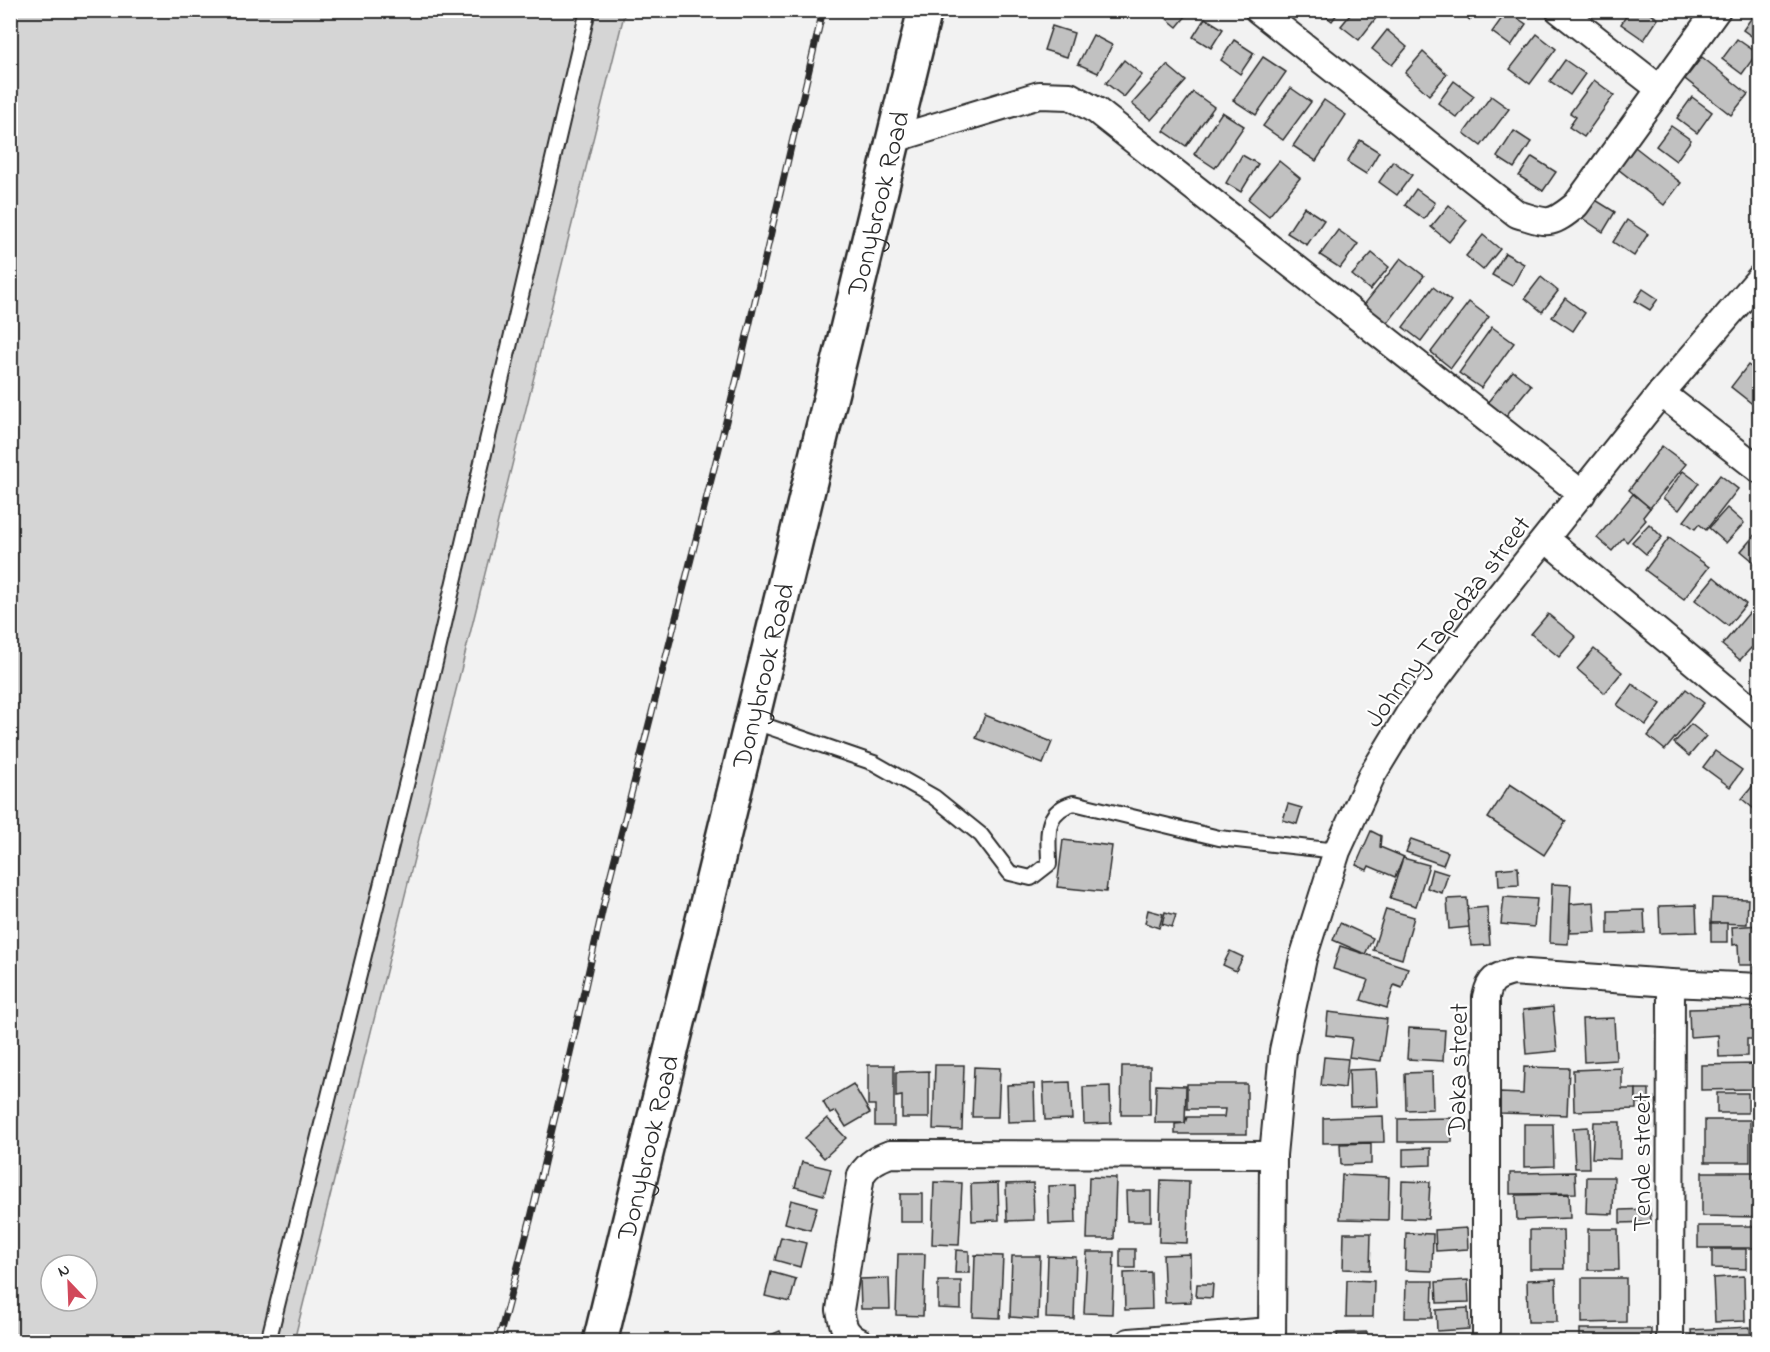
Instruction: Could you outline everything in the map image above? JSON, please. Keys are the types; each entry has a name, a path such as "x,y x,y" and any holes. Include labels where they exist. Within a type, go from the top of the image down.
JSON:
{"street":[{"name":"Donybrook Road","path":"600,1341 925,10"},
{"path":"1258,10 1517,214 1546,222 1561,218 1576,205 1717,10"},
{"path":"1559,10 1660,89"},
{"path":"894,139 1039,95 1070,96 1097,111 1582,494"},
{"name":"Johnny Tapedza street","path":"1272,1336 1273,1155 1283,1051 1303,958 1337,850 1372,775 1409,714 1477,624 1661,393 1760,278"},
{"path":"1661,393 1760,470"},
{"path":"1546,539 1760,717"},
{"name":"Daka street","path":"1486,1341 1486,997 1489,984 1498,976 1512,972 1671,983"},
{"path":"1671,983 1760,987"},
{"name":"Tende street","path":"1670,1341 1671,983"},
{"path":"860,1341 850,1337 842,1324 840,1310 861,1175 867,1166 876,1160 890,1154 1273,1155"},
{"path":"1129,1341 1272,1336"}],"lane":[{"path":"268,1341 411,765 588,10"},
{"path":"752,721 874,763 934,797 981,835 1010,873 1031,878 1049,864 1049,822 1061,807 1074,803 1219,838 1337,850"}],"shaded area":[{"path":"10,11 625,11 294,1341 11,1341"}],"building":[{"path":"1165,10 1191,10 1177,27 1161,14"},
{"path":"1318,10 1340,10 1332,21"},
{"path":"1354,10 1366,10 1376,18 1359,40 1341,26"},
{"path":"1464,10 1486,10 1469,20"},
{"path":"1630,10 1646,10 1658,19 1644,40 1621,24"},
{"path":"1757,10 1760,10 1760,42 1743,30"},
{"path":"1507,11 1526,24 1511,46 1492,32"},
{"path":"1205,18 1223,29 1211,48 1193,37"},
{"path":"1052,26 1074,33 1067,57 1044,50"},
{"path":"1387,30 1407,47 1392,65 1372,49"},
{"path":"1537,34 1556,49 1530,84 1510,69"},
{"path":"1093,35 1112,45 1098,73 1078,64"},
{"path":"1737,39 1757,53 1742,74 1722,59"},
{"path":"1234,40 1254,53 1240,74 1221,60"},
{"path":"1423,52 1447,74 1429,95 1405,73"},
{"path":"1263,57 1286,72 1256,115 1233,100"},
{"path":"1702,57 1748,94 1731,115 1685,79"},
{"path":"1124,60 1142,75 1124,97 1106,83"},
{"path":"1565,60 1585,74 1570,95 1550,81"},
{"path":"1167,65 1186,81 1151,120 1132,104"},
{"path":"1594,80 1614,95 1584,137 1569,127 1576,117 1570,113"},
{"path":"1454,81 1474,96 1457,118 1438,103"},
{"path":"1291,88 1311,102 1283,140 1263,126"},
{"path":"1193,92 1214,107 1186,146 1164,131"},
{"path":"1491,96 1509,109 1481,146 1464,133"},
{"path":"1692,97 1712,112 1697,133 1677,118"},
{"path":"1324,100 1346,115 1316,161 1293,146"},
{"path":"1222,112 1244,126 1215,168 1194,154"},
{"path":"1671,126 1691,140 1676,161 1656,146"},
{"path":"1514,131 1531,142 1514,168 1497,157"},
{"path":"1360,140 1379,152 1366,174 1347,162"},
{"path":"1635,147 1681,183 1664,205 1618,169"},
{"path":"1242,155 1258,164 1241,192 1226,183"},
{"path":"1532,157 1556,172 1543,191 1519,176"},
{"path":"1279,161 1300,178 1269,216 1248,199"},
{"path":"1393,161 1412,175 1397,195 1379,182"},
{"path":"1416,189 1435,203 1424,219 1405,205"},
{"path":"1594,199 1615,212 1603,232 1582,218"},
{"path":"1449,205 1467,220 1449,242 1431,227"},
{"path":"1304,207 1324,220 1307,245 1287,233"},
{"path":"1627,220 1648,234 1634,256 1613,242"},
{"path":"1338,230 1358,244 1340,268 1320,255"},
{"path":"1483,235 1500,249 1483,270 1466,256"},
{"path":"1372,253 1389,267 1370,290 1352,275"},
{"path":"1505,253 1524,264 1512,286 1492,275"},
{"path":"1401,258 1424,276 1387,324 1363,306"},
{"path":"1541,277 1558,291 1542,312 1525,298"},
{"path":"1433,287 1451,301 1421,341 1403,327"},
{"path":"1643,289 1658,299 1650,310 1635,301"},
{"path":"1565,298 1585,313 1573,331 1552,317"},
{"path":"1469,302 1489,317 1451,368 1431,352"},
{"path":"1492,327 1514,343 1481,388 1459,373"},
{"path":"1748,365 1760,374 1760,410 1731,387"},
{"path":"1513,371 1531,385 1505,417 1487,403"},
{"path":"1662,446 1686,464 1650,508 1629,490"},
{"path":"1683,471 1699,483 1679,510 1663,498"},
{"path":"1720,475 1738,489 1706,530 1699,524 1695,529 1684,521"},
{"path":"1633,494 1650,508 1643,517 1646,520 1627,542 1623,538 1612,551 1597,538"},
{"path":"1727,508 1744,523 1726,543 1709,528"},
{"path":"1649,524 1662,537 1646,554 1632,542"},
{"path":"1760,529 1760,567 1741,551"},
{"path":"1669,538 1709,567 1684,599 1645,570"},
{"path":"1714,577 1746,604 1728,626 1695,600"},
{"path":"1760,600 1760,656 1751,648 1740,660 1722,645"},
{"path":"1548,614 1576,637 1559,657 1531,634"},
{"path":"1594,649 1622,672 1605,693 1577,669"},
{"path":"1632,684 1661,704 1646,725 1617,705"},
{"path":"1686,689 1704,703 1665,750 1648,736"},
{"path":"985,715 1052,742 1043,764 976,738"},
{"path":"1691,724 1706,736 1689,756 1674,743"},
{"path":"1715,751 1742,770 1730,787 1703,767"},
{"path":"1760,779 1760,814 1742,799"},
{"path":"1510,784 1566,821 1544,855 1488,818"},
{"path":"1288,804 1302,808 1297,824 1283,820"},
{"path":"1371,831 1381,836 1380,847 1404,857 1395,877 1369,866 1367,870 1356,865"},
{"path":"1411,839 1448,852 1443,865 1406,852"},
{"path":"1063,840 1112,846 1106,892 1057,887"},
{"path":"1403,858 1429,865 1416,906 1390,898"},
{"path":"1518,867 1519,885 1499,886 1498,869"},
{"path":"1432,869 1448,874 1442,893 1427,888"},
{"path":"1552,884 1571,885 1568,944 1550,943"},
{"path":"1504,897 1537,899 1534,927 1501,924"},
{"path":"1467,898 1469,927 1449,929 1447,899"},
{"path":"1712,898 1748,899 1747,924 1711,923"},
{"path":"1594,902 1596,932 1570,933 1570,904"},
{"path":"1696,905 1697,932 1660,933 1659,906"},
{"path":"1487,907 1490,945 1471,946 1467,909"},
{"path":"1386,909 1414,917 1402,959 1373,950"},
{"path":"1148,910 1163,914 1159,928 1145,923"},
{"path":"1644,910 1645,933 1608,934 1608,911"},
{"path":"1165,912 1176,915 1172,927 1162,924"},
{"path":"1340,923 1373,938 1365,954 1333,940"},
{"path":"1711,923 1727,923 1727,942 1711,942"},
{"path":"1760,925 1760,965 1739,965 1738,944 1733,945 1732,927"},
{"path":"1340,946 1408,968 1402,988 1394,985 1387,1008 1361,1000 1368,980 1333,969"},
{"path":"1230,951 1243,957 1236,971 1223,965"},
{"path":"1553,1007 1557,1051 1526,1054 1523,1010"},
{"path":"1759,1007 1760,1039 1747,1039 1747,1056 1719,1057 1718,1035 1690,1037 1689,1009"},
{"path":"1328,1012 1387,1019 1381,1061 1349,1057 1352,1038 1326,1035"},
{"path":"1614,1018 1616,1060 1584,1062 1582,1019"},
{"path":"1409,1028 1445,1030 1443,1061 1407,1059"},
{"path":"1324,1057 1348,1059 1345,1088 1321,1085"},
{"path":"1754,1064 1754,1089 1701,1090 1701,1065"},
{"path":"868,1065 894,1065 894,1126 875,1126 875,1105 868,1105"},
{"path":"935,1065 964,1065 962,1130 933,1129"},
{"path":"1122,1066 1150,1066 1150,1115 1121,1115"},
{"path":"974,1067 1000,1068 998,1117 972,1117"},
{"path":"1524,1067 1569,1068 1567,1115 1500,1113 1500,1093 1523,1094"},
{"path":"1622,1068 1622,1089 1636,1089 1636,1109 1574,1111 1573,1070"},
{"path":"1376,1069 1378,1106 1350,1107 1349,1070"},
{"path":"929,1071 929,1118 902,1118 902,1096 896,1097 896,1072"},
{"path":"1432,1072 1433,1109 1406,1110 1405,1073"},
{"path":"1070,1082 1072,1119 1045,1120 1043,1083"},
{"path":"853,1084 870,1113 846,1127 836,1111 830,1114 823,1102"},
{"path":"1034,1084 1035,1121 1008,1122 1007,1085"},
{"path":"1187,1084 1247,1084 1247,1134 1175,1134 1175,1124 1185,1123 1187,1117 1224,1117 1225,1109 1187,1109"},
{"path":"1156,1085 1186,1086 1185,1123 1155,1123"},
{"path":"1110,1086 1111,1123 1084,1124 1083,1087"},
{"path":"1636,1089 1649,1089 1649,1103 1636,1103"},
{"path":"1717,1093 1748,1093 1748,1113 1717,1113"},
{"path":"1383,1116 1384,1142 1323,1143 1323,1118"},
{"path":"827,1118 846,1138 824,1158 805,1138"},
{"path":"1452,1118 1452,1142 1398,1142 1398,1119"},
{"path":"1705,1120 1750,1120 1750,1162 1705,1162"},
{"path":"1594,1122 1620,1122 1620,1159 1592,1158"},
{"path":"1524,1124 1553,1124 1554,1166 1524,1167"},
{"path":"1588,1127 1589,1168 1575,1168 1573,1128"},
{"path":"1371,1143 1371,1164 1341,1165 1340,1144"},
{"path":"1431,1148 1431,1165 1403,1166 1403,1149"},
{"path":"802,1162 831,1169 824,1195 795,1187"},
{"path":"1575,1172 1576,1193 1510,1194 1510,1173"},
{"path":"1702,1172 1760,1172 1759,1217 1702,1216"},
{"path":"1342,1175 1389,1177 1388,1220 1340,1219"},
{"path":"1089,1177 1116,1178 1114,1239 1087,1239"},
{"path":"1587,1177 1614,1177 1613,1214 1586,1213"},
{"path":"1161,1180 1189,1181 1187,1243 1159,1242"},
{"path":"1402,1181 1430,1182 1428,1219 1401,1218"},
{"path":"934,1182 962,1183 959,1245 932,1244"},
{"path":"998,1183 999,1220 972,1221 971,1184"},
{"path":"1033,1183 1034,1220 1007,1221 1006,1184"},
{"path":"1075,1185 1076,1223 1049,1224 1048,1186"},
{"path":"1126,1191 1151,1191 1151,1221 1127,1221"},
{"path":"900,1194 923,1194 923,1222 900,1222"},
{"path":"1569,1194 1570,1218 1517,1220 1516,1195"},
{"path":"791,1200 817,1207 810,1230 785,1223"},
{"path":"1650,1209 1651,1222 1620,1223 1620,1210"},
{"path":"1698,1226 1759,1226 1759,1248 1698,1248"},
{"path":"1467,1228 1468,1249 1436,1251 1435,1230"},
{"path":"1588,1229 1618,1229 1619,1270 1588,1270"},
{"path":"1530,1230 1563,1230 1564,1269 1530,1269"},
{"path":"1344,1233 1371,1233 1370,1270 1343,1269"},
{"path":"1406,1233 1433,1234 1432,1271 1405,1270"},
{"path":"781,1237 806,1243 800,1267 775,1260"},
{"path":"1120,1249 1135,1249 1135,1268 1120,1268"},
{"path":"1712,1249 1746,1249 1746,1269 1712,1268"},
{"path":"956,1250 969,1251 969,1273 955,1273"},
{"path":"1087,1252 1114,1252 1112,1314 1084,1313"},
{"path":"898,1254 925,1254 923,1316 896,1315"},
{"path":"1190,1254 1191,1302 1165,1303 1163,1255"},
{"path":"975,1255 1003,1256 1000,1318 973,1317"},
{"path":"1012,1256 1040,1256 1038,1319 1010,1317"},
{"path":"1048,1256 1076,1257 1074,1319 1046,1318"},
{"path":"771,1272 796,1279 790,1302 765,1296"},
{"path":"1151,1272 1152,1309 1125,1310 1124,1273"},
{"path":"1744,1276 1745,1321 1715,1322 1713,1278"},
{"path":"889,1278 890,1309 861,1309 860,1279"},
{"path":"1582,1278 1626,1278 1626,1322 1582,1323"},
{"path":"1556,1279 1557,1322 1528,1322 1527,1280"},
{"path":"1347,1280 1374,1281 1373,1317 1346,1317"},
{"path":"1468,1280 1469,1302 1437,1303 1436,1282"},
{"path":"938,1281 961,1281 961,1309 938,1308"},
{"path":"1406,1281 1433,1281 1432,1318 1405,1318"},
{"path":"1197,1284 1213,1284 1212,1298 1196,1297"},
{"path":"1468,1308 1469,1329 1437,1331 1436,1310"},
{"path":"1750,1327 1751,1342 1692,1342 1691,1330"},
{"path":"1580,1329 1651,1329 1651,1342 1580,1342"},
{"path":"780,1331 785,1342 754,1342"},
{"path":"1367,1332 1368,1342 1338,1342 1337,1333"}],"railway":[{"path":"498,1342 531,1217 609,881 737,378 823,10"}]}
